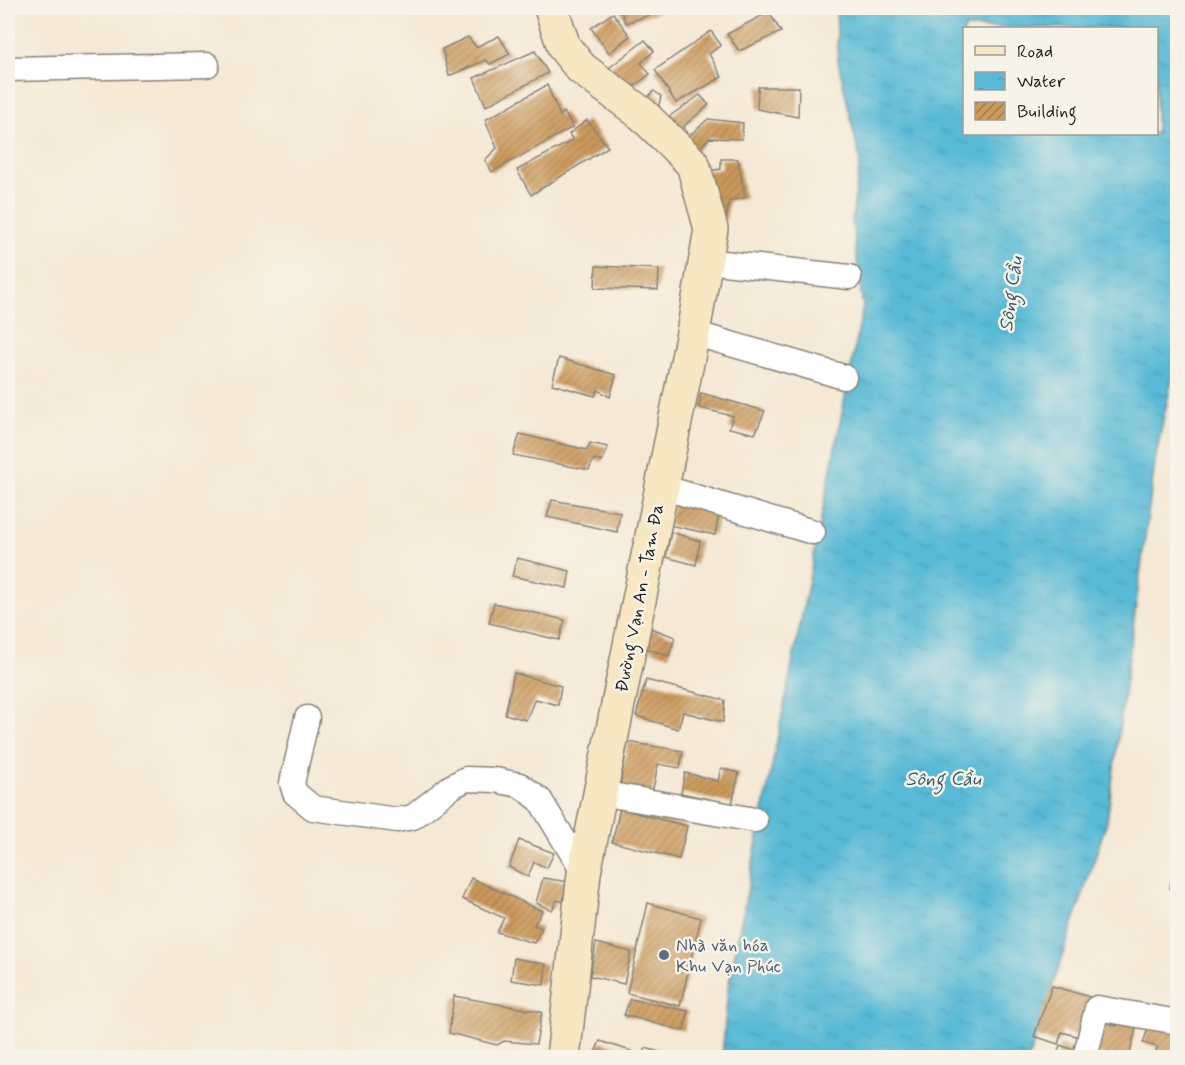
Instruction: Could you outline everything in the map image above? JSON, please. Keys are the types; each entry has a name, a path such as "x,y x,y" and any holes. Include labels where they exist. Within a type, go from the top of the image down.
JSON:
{"main road":[{"name":"Đường Vạn An - Tam Đa","path":"551,8 564,47 582,68 642,114 693,164 711,229 693,333 584,873 570,1055"}],"street":[{"path":"8,69 207,64"},
{"path":"706,261 849,277"},
{"path":"693,333 844,377"},
{"path":"662,487 813,532"},
{"path":"307,718 292,783 295,793 313,808 397,820 413,817 451,787 466,779 495,780 520,785 540,800 584,873"},
{"path":"600,793 755,820"},
{"path":"1085,1058 1097,1008 1178,1022"}],"water":[{"name":"Sông Cầu","path":"836,8 1177,8 1177,354 1156,455 1107,821 1029,1057 722,1058 728,988 863,307 852,220 860,160 838,61"}],"building":[{"path":"619,8 670,8 626,23"},
{"path":"769,12 781,32 739,51 727,34"},
{"path":"613,13 630,36 609,53 591,28"},
{"path":"711,31 721,45 709,54 722,77 676,103 655,70"},
{"path":"499,36 510,54 490,64 486,60 449,76 442,49 468,37 476,47"},
{"path":"645,40 654,51 641,63 650,74 630,89 609,68"},
{"path":"535,51 548,73 486,106 474,78"},
{"path":"547,85 560,116 564,112 573,127 492,172 485,160 497,148 485,120"},
{"path":"758,87 799,87 798,117 757,109"},
{"path":"654,91 661,96 659,105 664,120 700,95 709,105 684,126 688,137 708,119 743,123 742,139 709,138 692,156 639,106"},
{"path":"587,120 608,147 531,195 517,170 573,140 569,134"},
{"path":"721,159 738,159 745,198 729,201 726,220 709,215 701,172 721,169"},
{"path":"596,266 659,269 658,290 595,288"},
{"path":"559,358 616,375 610,397 598,390 595,396 552,384"},
{"path":"701,393 765,411 755,434 729,428 733,416 699,408"},
{"path":"520,434 587,450 590,443 608,447 602,462 594,459 589,470 513,455"},
{"path":"675,496 720,508 715,535 669,525"},
{"path":"552,500 620,512 617,532 547,517"},
{"path":"671,532 700,541 696,565 666,557"},
{"path":"517,558 570,571 567,588 512,576"},
{"path":"494,603 565,620 559,640 489,623"},
{"path":"648,627 675,637 669,656 644,648"},
{"path":"514,673 561,686 558,705 535,699 526,720 505,714"},
{"path":"646,680 725,700 723,722 683,712 678,729 636,716"},
{"path":"628,742 683,751 680,768 658,764 651,799 619,790"},
{"path":"721,768 739,773 732,804 681,793 685,773 718,781"},
{"path":"620,809 687,826 679,859 612,842"},
{"path":"519,840 554,853 547,868 534,862 528,877 509,867"},
{"path":"1174,864 1178,865 1178,889 1170,888"},
{"path":"471,878 542,911 534,925 542,928 534,943 497,932 504,918 462,899"},
{"path":"543,878 569,882 564,902 557,900 552,910 536,903"},
{"name":"Nhà văn hóa Khu Vạn Phúc","path":"648,903 701,918 680,1006 627,993"},
{"path":"596,943 631,952 624,984 590,976"},
{"path":"514,958 546,964 544,985 511,980"},
{"path":"1052,986 1097,999 1087,1039 1062,1032 1058,1044 1034,1036"},
{"path":"454,996 542,1012 536,1044 504,1041 497,1045 449,1033"},
{"path":"630,999 688,1011 684,1031 624,1015"},
{"path":"1120,1017 1137,1023 1129,1058 1112,1058 1093,1053 1101,1021 1117,1026"},
{"path":"1149,1026 1178,1032 1174,1058 1155,1058 1157,1047 1143,1043"},
{"path":"600,1041 643,1055 646,1048 678,1058 602,1058 594,1055"},
{"path":"1060,1045 1077,1051 1075,1058 1056,1058"}],"place":[{"name":"Nhà văn hóa Khu Vạn Phúc","path":"664,955"}]}
